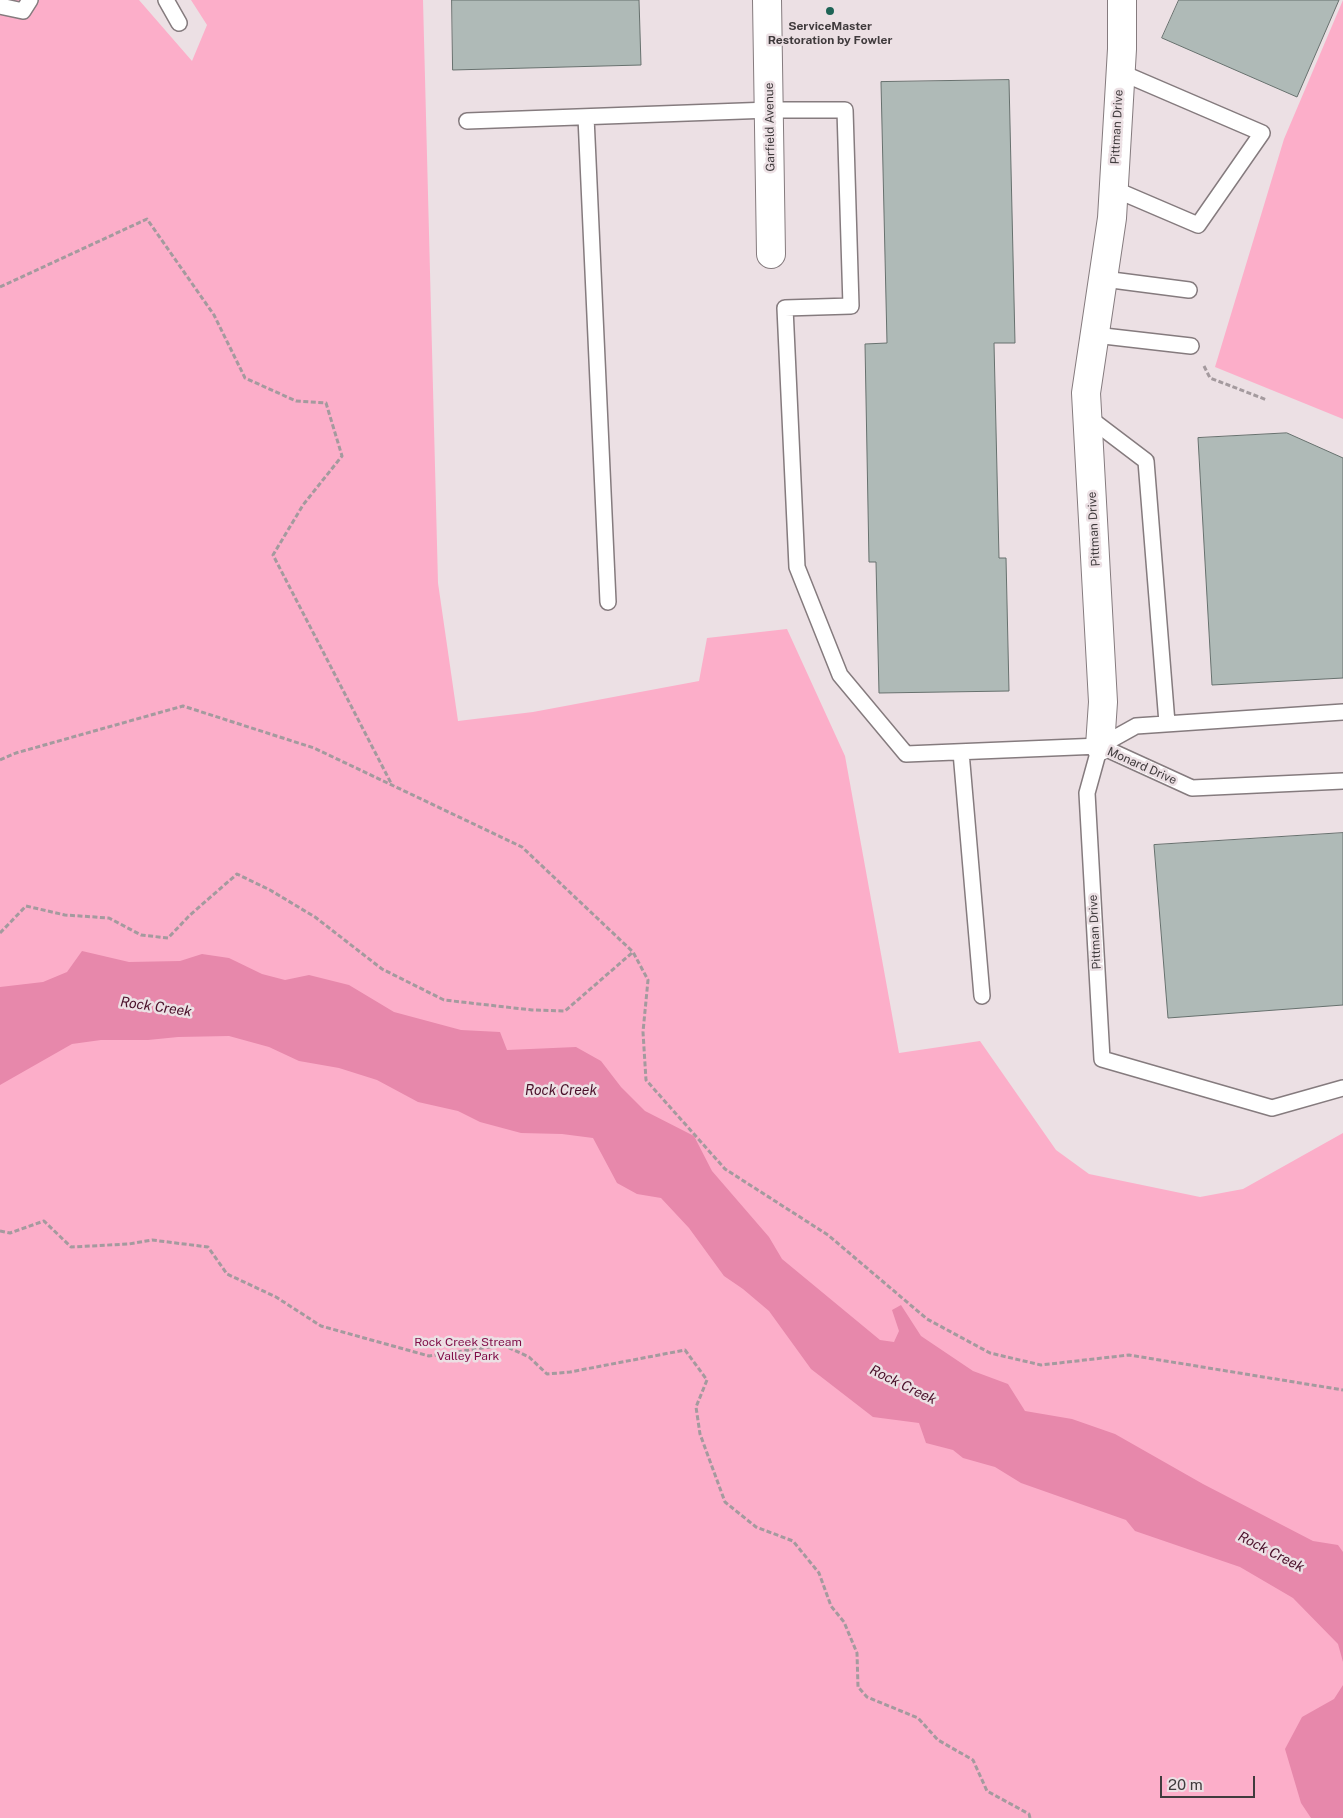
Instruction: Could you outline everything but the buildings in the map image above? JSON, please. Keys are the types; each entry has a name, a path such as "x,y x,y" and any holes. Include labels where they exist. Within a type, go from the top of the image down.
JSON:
{"street":[{"name":"Garfield Avenue","path":"767,0 770,110 770,254"},
{"name":"Pittman Drive","path":"1100,746 1103,702 1086,393 1112,218 1122,0"}],"lane":[{"path":"0,6 23,11 30,0"},
{"path":"166,0 179,22"},
{"path":"1114,189 1198,225 1262,133 1120,72"},
{"path":"467,121 770,110 845,110 851,306 785,308 797,567 840,675 906,754 1100,746"},
{"path":"586,117 608,602"},
{"path":"1104,279 1189,290"},
{"path":"1095,335 1191,346"},
{"path":"1088,417 1146,461 1167,724"},
{"name":"Monard Drive","path":"1100,746 1136,726 1343,712"},
{"name":"Monard Drive","path":"1100,746 1192,788 1343,781"},
{"name":"Pittman Drive","path":"1100,746 1087,793 1102,1059 1272,1108 1343,1088"},
{"path":"961,752 982,996"}],"path":[{"path":"0,287 147,219 214,315 245,378 296,400 326,403 342,456 302,505 273,554 392,785"},
{"path":"1191,346 1210,378 1268,400"},
{"path":"0,760 16,753 183,706 314,748 522,847 633,952 648,980 642,1032 646,1080 725,1169 828,1235 927,1319 990,1353 1041,1365 1129,1355 1343,1390"},
{"path":"0,934 26,906 66,915 109,918 140,935 168,938 190,915 237,874 270,890 315,916 382,969 444,1000 532,1010 565,1011 633,952"},
{"path":"0,1231 10,1234 44,1221 71,1247 129,1244 152,1240 208,1247 227,1274 276,1297 321,1326 429,1356 503,1345 529,1357 547,1374 570,1372 685,1350 707,1380 696,1407 700,1434 725,1502 756,1527 793,1541 819,1573 831,1606 844,1622 857,1653 858,1687 867,1697 918,1718 938,1740 973,1760 987,1791 1029,1814 1030,1818"}],"green space":[{"name":"Rock Creek Stream Valley Park","path":"0,0 139,0 192,61 207,25 191,0 423,0 438,583 458,721 533,712 699,681 707,638 787,629 845,756 899,1053 980,1041 1056,1150 1089,1174 1200,1197 1243,1189 1343,1133 1343,1818 0,1818"},
{"path":"1343,0 1343,419 1215,367 1284,139"}],"water":[{"name":"Rock Creek","path":"82,951 129,962 180,961 202,954 229,958 262,974 285,980 309,975 349,985 394,1012 461,1030 500,1032 507,1050 576,1047 601,1061 621,1087 645,1111 694,1136 712,1171 769,1237 782,1259 880,1340 894,1342 899,1331 892,1310 901,1305 921,1336 973,1371 1008,1384 1025,1411 1072,1419 1115,1434 1203,1484 1313,1541 1338,1545 1343,1552 1343,1662 1338,1644 1293,1598 1240,1567 1135,1531 1126,1520 1021,1483 995,1467 963,1458 953,1450 926,1443 919,1423 873,1417 811,1369 769,1311 724,1276 689,1228 661,1198 637,1194 617,1183 593,1138 562,1134 521,1133 480,1122 458,1111 418,1102 377,1080 339,1068 299,1061 269,1047 229,1036 101,1040 72,1044 0,1085 0,987 43,982 67,972"},
{"path":"1343,1685 1343,1818 1311,1818 1301,1803 1285,1749 1302,1717 1334,1699"}],"place":[{"name":"ServiceMaster Restoration by Fowler","path":"830,11"}]}
